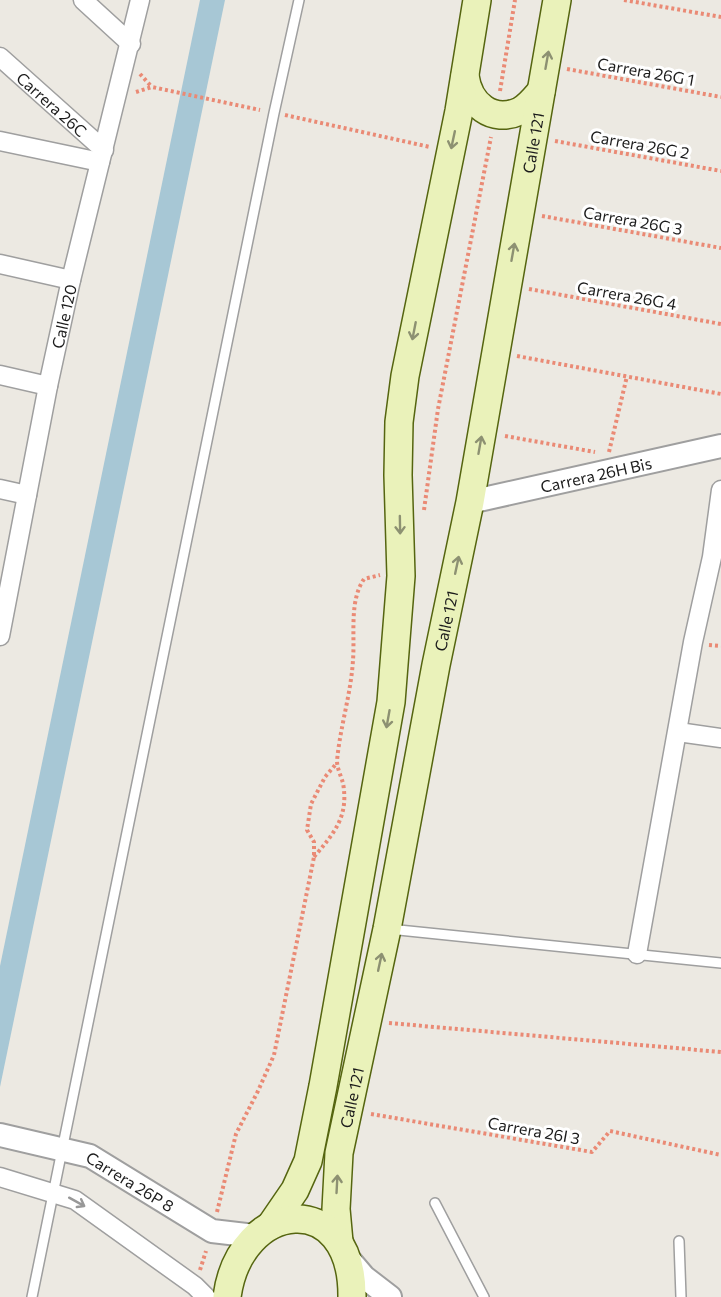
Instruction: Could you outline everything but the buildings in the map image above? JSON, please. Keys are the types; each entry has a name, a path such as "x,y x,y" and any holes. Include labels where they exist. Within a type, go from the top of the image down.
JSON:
{"main road":[{"name":"Calle 121","path":"227,1297 235,1268 244,1251 295,1190 308,1161 314,1133 392,702 401,576 399,422 405,376 451,151 477,0"},
{"name":"Calle 121","path":"352,1297 351,1276 343,1250 336,1209 339,1153 387,929 436,665 470,502 557,0"},
{"path":"465,76 467,90 474,101 483,110 496,114 509,115 522,110 541,91"},
{"path":"263,1230 287,1219 310,1220 329,1230 343,1250"}],"street":[{"path":"83,0 130,44"},
{"name":"Calle 120","path":"0,636 4,600 71,280 140,0"},
{"name":"Carrera 26C","path":"0,57 102,156"},
{"path":"0,141 102,156"},
{"path":"0,264 71,280"},
{"path":"0,375 48,386"},
{"name":"Carrera 26H Bis","path":"470,502 721,446"},
{"path":"0,489 27,495"},
{"path":"637,954 693,642 712,557 721,490"},
{"path":"678,732 721,738"},
{"name":"Carrera 26P 8","path":"3,1136 90,1156 212,1232 263,1230"},
{"path":"1,1177 75,1200 201,1291"},
{"path":"343,1250 364,1277 390,1297"}],"lane":[{"path":"32,1297 299,0"},
{"path":"387,929 721,963"},
{"path":"435,1203 484,1297"},
{"path":"680,1241 681,1297"}],"path":[{"path":"424,514 438,409 496,114 515,0"},
{"path":"624,0 721,17"},
{"name":"Carrera 26G 1","path":"566,69 721,97"},
{"path":"152,87 451,151"},
{"name":"Carrera 26G 2","path":"554,141 721,171"},
{"name":"Carrera 26G 3","path":"541,216 721,248"},
{"name":"Carrera 26G 4","path":"528,289 721,324"},
{"path":"516,356 721,393"},
{"path":"609,454 627,376"},
{"path":"503,436 597,452"},
{"path":"314,858 336,832 341,818 344,796 337,764 353,661 357,589 364,579 385,574 401,576"},
{"path":"201,1291 212,1232 236,1134 274,1055 314,858 314,842 307,830 311,804 325,777 337,764"},
{"path":"368,1020 721,1052"},
{"name":"Carrera 26I 3","path":"368,1113 592,1152 610,1131 721,1155"}],"water":[{"path":"200,0 225,0 0,1087 0,966"}]}
